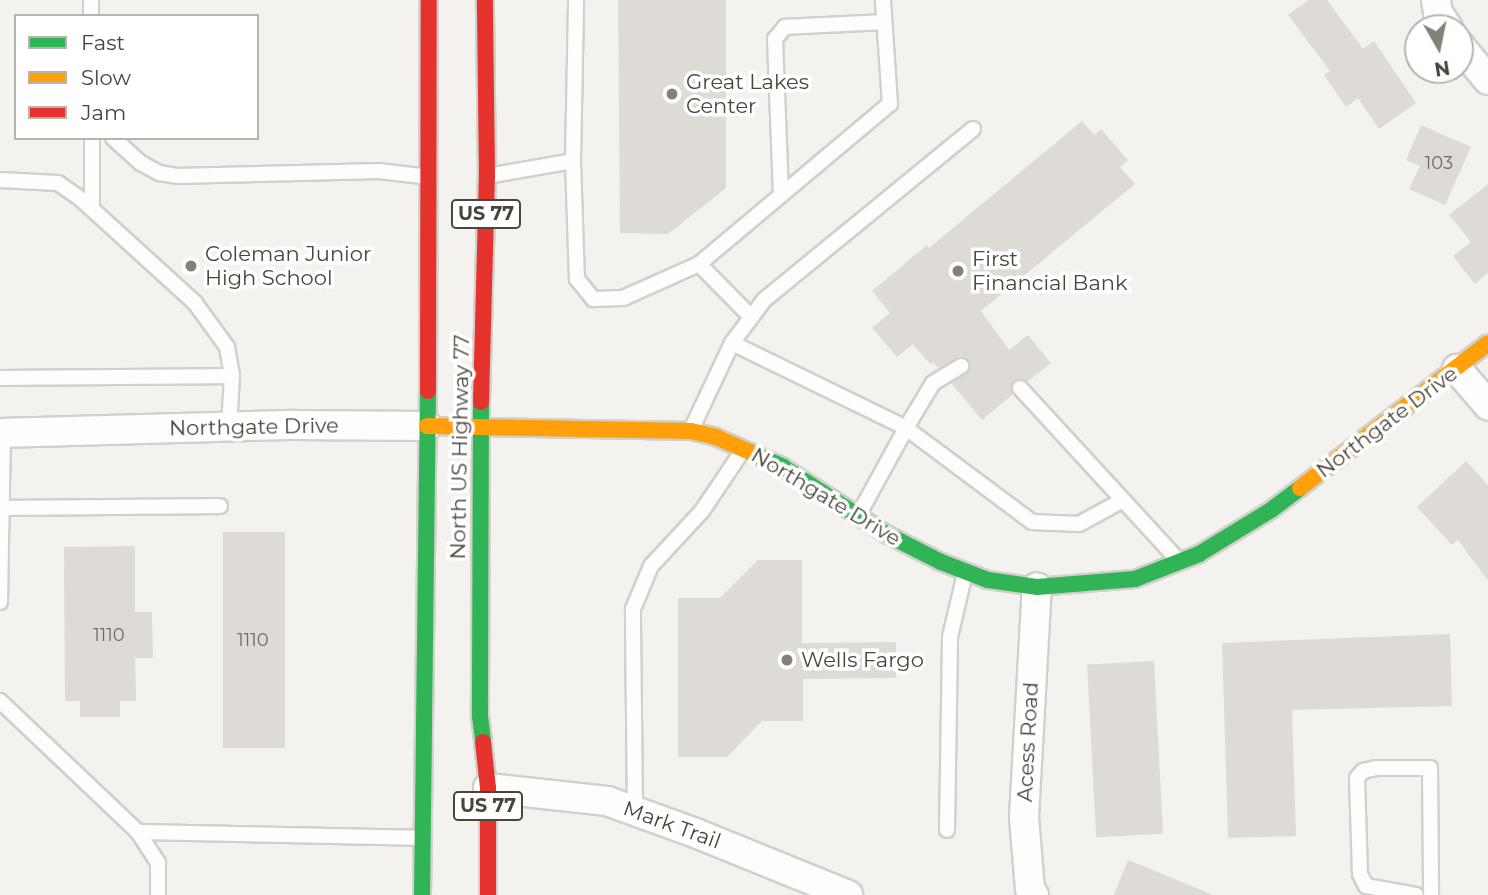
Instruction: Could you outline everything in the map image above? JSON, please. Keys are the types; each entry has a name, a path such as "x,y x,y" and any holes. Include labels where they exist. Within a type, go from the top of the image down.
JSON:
{"main road":[{"name":"North US Highway 77","path":"422,895 430,177 429,0"},
{"name":"North US Highway 77","path":"485,0 487,176 480,428 480,716 488,788 488,895"},
{"name":"Northgate Drive","path":"427,426 691,431 744,448 783,467 886,534 965,571 988,580 1037,587 1135,579 1199,554 1271,510 1488,343"}],"street":[{"path":"1474,63 1488,80"},
{"path":"1457,369 1488,405"},
{"name":"Northgate Drive","path":"1,433 229,427 427,426"},
{"name":"Acess Road","path":"1034,895 1030,889 1024,817 1037,587"},
{"name":"Mark Trail","path":"488,788 607,801 848,895"}],"lane":[{"path":"576,0 573,161 577,279 593,299 623,298 699,264 890,104 883,0"},
{"path":"781,195 775,39 785,27 884,22"},
{"path":"691,431 732,343 764,300 973,129"},
{"path":"92,140 92,209"},
{"path":"115,140 141,163 159,173 177,177 379,171 430,177"},
{"path":"487,176 573,161"},
{"path":"0,180 58,183 92,209 195,303 227,347 232,376 229,427"},
{"path":"699,264 751,317"},
{"path":"732,343 906,428 1032,522 1079,524 1123,500"},
{"path":"859,516 933,383 961,366"},
{"path":"0,378 232,376"},
{"path":"1020,388 1179,561"},
{"path":"0,602 1,433"},
{"path":"635,811 634,609 651,566 702,511 744,448"},
{"path":"2,508 220,506"},
{"path":"947,830 950,637 965,571"},
{"path":"0,701 138,832 158,863 158,895"},
{"path":"1416,895 1366,886 1360,874 1357,778 1363,771 1376,768 1430,768 1431,895"},
{"path":"138,832 422,838"}],"building":[{"name":"Great Lakes Center","path":"618,0 726,0 726,188 668,234 620,233"},
{"path":"1309,0 1327,0 1363,49 1374,41 1416,103 1379,129 1358,98 1346,107 1324,75 1330,71 1288,15"},
{"name":"First Financial Bank","path":"1082,121 1094,135 1101,129 1128,160 1120,167 1135,184 981,311 1009,350 1028,335 1051,363 1027,382 1022,379 1014,381 1011,386 1013,394 982,420 951,383 969,371 969,360 960,356 939,368 933,362 930,364 913,344 897,357 872,328 890,313 872,291 927,245 929,248"},
{"path":"1421,125 1471,147 1445,205 1409,189 1420,166 1406,160"},
{"path":"1488,184 1488,273 1475,284 1453,256 1471,242 1449,215"},
{"path":"1466,461 1488,485 1488,581 1458,540 1452,545 1417,507"},
{"path":"223,532 285,532 285,748 223,748"},
{"path":"135,546 135,612 152,612 153,658 135,658 136,701 120,701 120,717 80,717 80,701 65,701 64,547"},
{"name":"Wells Fargo","path":"758,560 802,560 802,643 896,642 896,678 803,679 803,721 762,721 727,757 678,757 678,598 720,598"},
{"path":"1450,634 1452,706 1292,710 1296,836 1228,838 1222,643"},
{"path":"1154,661 1163,834 1096,837 1087,665"},
{"path":"1128,860 1211,894 1211,895 1114,895"}],"traffic: fast":[{"path":"422,895 428,391"},
{"path":"481,402 480,716 483,742"},
{"path":"750,452 783,467 886,534 941,562 988,580 1037,587 1135,579 1199,554 1271,510 1300,488"}],"traffic: slow":[{"path":"1300,488 1488,343"},
{"path":"427,426 691,431 716,437 750,452"}],"traffic: jam":[{"path":"428,391 429,0"},
{"path":"481,402 487,176 485,0"},
{"path":"483,742 488,788 488,895"}],"place":[{"name":"Great Lakes Center","path":"672,94"},
{"name":"Coleman Junior High School","path":"191,266"},
{"name":"First Financial Bank","path":"958,271"},
{"name":"Wells Fargo","path":"787,660"}]}
